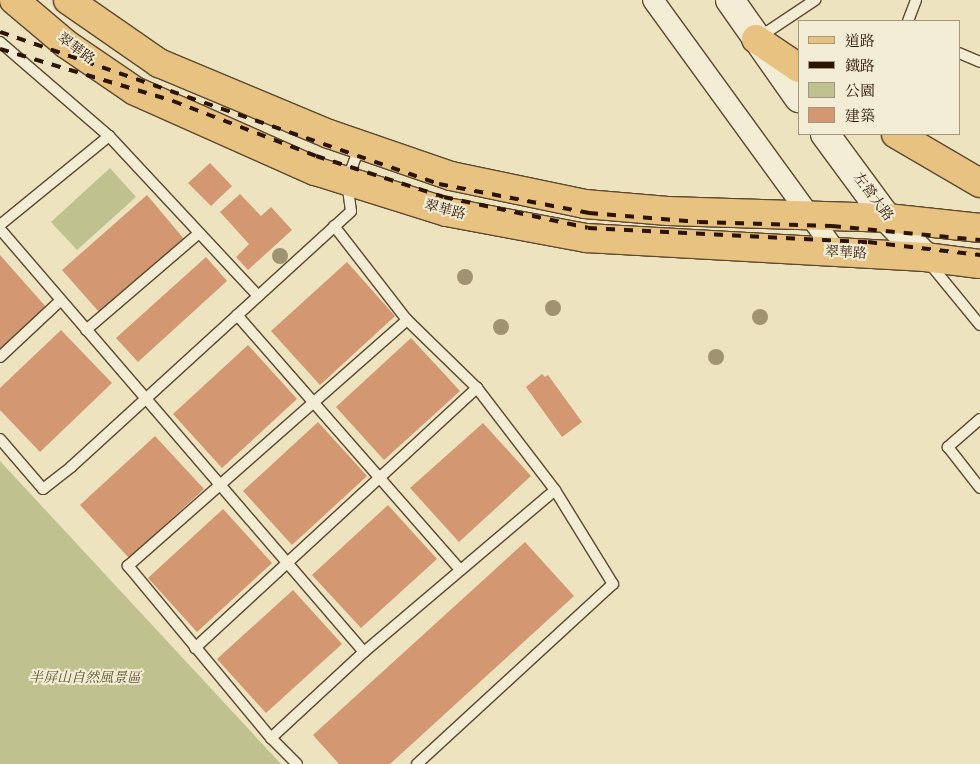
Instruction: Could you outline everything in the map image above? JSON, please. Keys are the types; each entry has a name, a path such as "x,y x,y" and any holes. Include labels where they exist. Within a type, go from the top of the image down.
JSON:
{"main road":[{"name":"翠華路","path":"14,0 66,44 135,90 315,171 447,212 586,238 925,257 980,264"},
{"path":"68,0 159,63 360,145 451,176 584,204 668,211 888,218 980,228"},
{"path":"756,40 798,67"},
{"path":"898,135 980,184"}],"street":[{"path":"652,0 837,252"},
{"path":"730,0 756,40 798,97"},
{"name":"左營大路","path":"826,135 888,218 925,257"}],"lane":[{"path":"756,40 815,0"},
{"path":"908,20 916,0"},
{"path":"0,42 109,136 258,296"},
{"path":"960,53 980,62"},
{"path":"109,136 0,227 145,399 288,560 364,652"},
{"path":"0,439 43,488 145,399 351,210 347,181 360,145"},
{"path":"334,226 408,320 477,388 556,490 613,584 417,764"},
{"path":"86,330 199,233"},
{"path":"925,257 980,325"},
{"path":"0,357 61,300"},
{"path":"237,315 315,401 378,478 460,570"},
{"path":"297,764 271,738 128,566 219,484 408,320"},
{"path":"195,648 288,560 477,388"},
{"path":"980,419 948,447 980,488"},
{"path":"271,738 364,652 556,490"}],"green space":[{"path":"110,168 136,197 77,250 51,222"},
{"name":"半屏山自然風景區","path":"0,461 281,764 0,764"}],"building":[{"path":"210,163 232,186 211,206 188,183"},
{"path":"240,194 261,216 271,207 292,230 248,270 236,257 249,244 220,212"},
{"path":"147,195 184,239 99,312 62,270"},
{"path":"0,255 46,307 0,349"},
{"path":"206,257 227,281 138,362 116,338"},
{"path":"347,262 395,316 320,385 271,331"},
{"path":"61,330 112,383 40,452 0,410 0,388"},
{"path":"411,338 460,391 384,460 336,407"},
{"path":"248,345 297,399 222,468 173,414"},
{"path":"542,374 545,377 548,375 582,422 562,437 526,387"},
{"path":"318,422 367,476 292,545 243,491"},
{"path":"483,423 531,476 459,542 410,488"},
{"path":"155,436 204,489 129,558 80,505"},
{"path":"388,505 437,559 361,628 312,575"},
{"path":"223,509 272,563 197,632 148,578"},
{"path":"525,542 574,596 390,764 339,764 313,735"},
{"path":"293,590 342,644 266,713 217,659"}],"railway":[{"path":"0,32 439,184 589,213 699,222 832,226 980,240"},
{"path":"0,49 173,101 316,156 444,197 588,228 868,242 980,255"}]}
